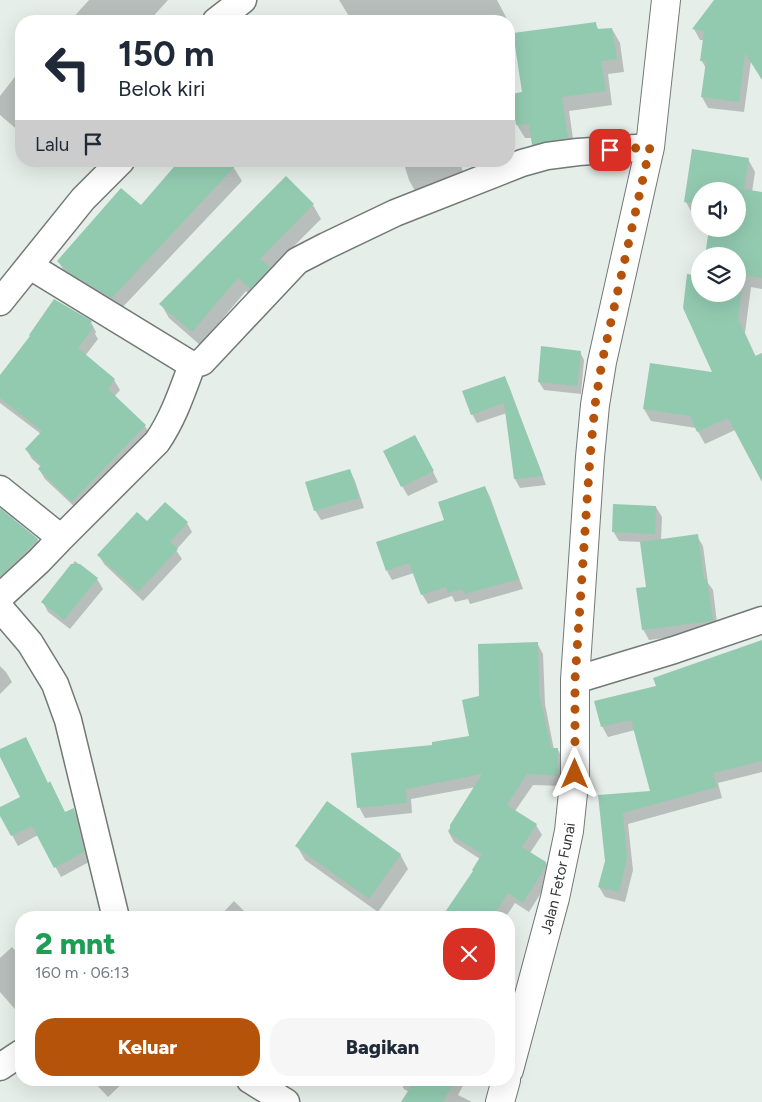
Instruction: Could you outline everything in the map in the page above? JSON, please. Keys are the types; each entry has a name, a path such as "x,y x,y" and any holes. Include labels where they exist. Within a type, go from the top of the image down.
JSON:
{"street":[{"path":"224,15 243,0"},
{"name":"Jalan Fetor Funai","path":"515,1048 555,898 569,831 575,774 575,680 595,405 602,362 650,147 666,0"},
{"path":"515,166 547,156 650,147"},
{"path":"0,302 83,199 115,167"},
{"path":"30,266 192,365 202,362 296,261 395,213 512,167"},
{"path":"0,596 39,561 156,442 170,420 192,365"},
{"path":"0,489 61,538"},
{"path":"0,608 30,643 55,684 68,720 114,911"},
{"path":"575,680 674,650 762,620"},
{"path":"0,1067 15,1057"},
{"path":"260,1086 286,1102"},
{"path":"500,1102 504,1086"}],"building":[{"path":"714,0 762,0 762,80 745,53 739,102 701,97 706,61 700,61 704,31 692,29"},
{"path":"596,22 597,29 612,28 617,59 601,61 606,91 562,97 568,138 532,145 529,124 516,125 515,93 522,92 515,46 515,33"},
{"path":"692,149 749,158 745,182 691,182 691,203 684,202"},
{"path":"174,167 234,167 112,298 71,274 57,261 121,188 141,205"},
{"path":"286,176 314,204 260,259 270,267 250,289 238,278 192,332 159,304"},
{"path":"746,189 762,192 762,278 746,275 746,247 706,247 708,237 746,237"},
{"path":"687,274 691,275 691,302 740,302 738,319 755,356 762,353 762,482 728,418 697,432 690,416 643,409 650,363 712,372 683,308"},
{"path":"54,299 92,321 89,325 93,328 78,348 115,379 108,389 146,425 72,502 38,469 41,465 25,449 42,431 0,398 0,375 30,336"},
{"path":"541,346 581,351 577,386 538,382"},
{"path":"505,376 543,476 514,479 504,403 471,415 462,391"},
{"path":"415,435 434,471 401,487 383,451"},
{"path":"350,469 359,498 314,511 305,482"},
{"path":"485,486 519,579 464,594 462,589 448,593 446,587 421,595 409,563 386,571 376,542 444,520 438,502"},
{"path":"165,502 188,522 170,542 178,549 138,592 97,555 137,512 147,521"},
{"path":"613,504 656,506 655,534 612,532"},
{"path":"0,508 38,539 0,577"},
{"path":"698,534 704,579 707,579 713,621 642,630 636,588 646,587 640,542"},
{"path":"71,564 80,564 98,578 64,620 41,602"},
{"path":"762,640 762,761 713,773 717,787 623,813 627,858 619,892 598,887 605,861 598,795 650,791 631,720 601,727 594,701 656,686 653,678"},
{"path":"538,642 539,692 551,748 558,748 557,776 527,774 507,805 537,824 522,847 546,862 546,866 523,903 508,893 496,911 446,911 473,871 482,854 450,834 450,825 482,774 406,789 407,803 357,808 351,753 432,745 432,742 469,736 462,700 479,696 478,644"},
{"path":"26,737 48,783 50,781 65,812 74,808 84,852 54,868 32,826 11,836 0,816 0,807 20,797 0,757 0,749"},
{"path":"327,801 401,854 369,899 295,846"},
{"path":"411,1086 452,1086 443,1102 401,1102"}],"route":[{"path":"575,774 575,680 595,405 602,362 650,147 610,150"}]}
